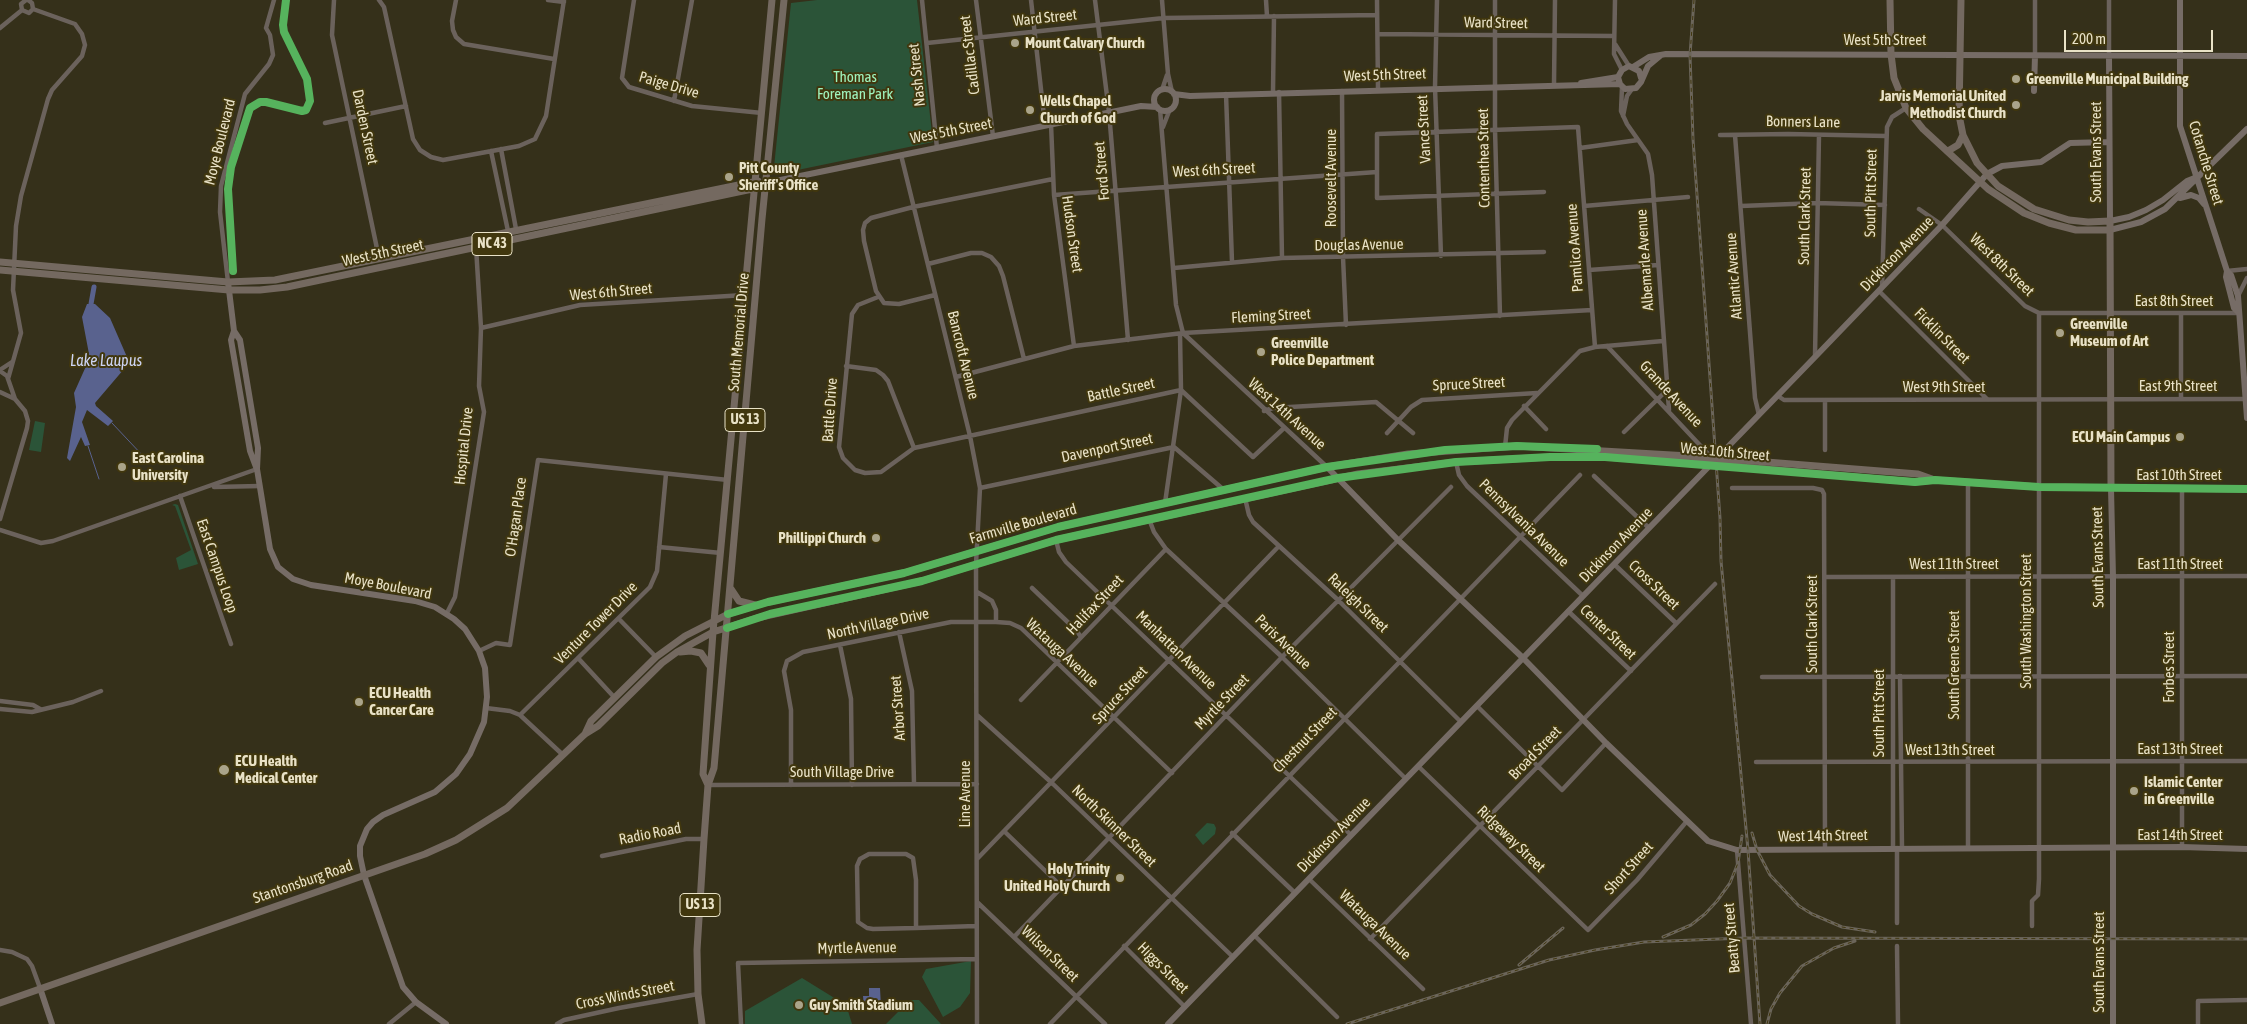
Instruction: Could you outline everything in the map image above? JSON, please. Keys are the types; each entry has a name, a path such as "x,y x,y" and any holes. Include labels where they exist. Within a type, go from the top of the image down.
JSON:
{"main road":[{"name":"South Memorial Drive","path":"708,785 703,774 710,668 772,0"},
{"name":"South Memorial Drive","path":"702,1024 698,994 697,941 708,785 714,774 784,0"},
{"path":"1890,0 1891,54 1894,78 1906,108 1923,129 1981,183 2015,208 2040,221 2076,230 2110,230 2132,225 2149,218 2176,200 2247,129"},
{"path":"1962,0 1959,115 1963,135 1987,174 2011,196 2037,210 2069,220 2088,222 2110,221 2129,217 2146,210 2197,177"},
{"name":"Cotanche Street","path":"2180,0 2180,126 2227,271 2231,275 2238,296 2247,418"},
{"name":"West 5th Street","path":"1631,67 1649,57 1660,55 2247,56"},
{"path":"1641,78 1639,71 1631,67 1622,70 1620,82 1632,89 1639,85 1648,66 1660,55"},
{"path":"2034,91 2035,55"},
{"name":"South Evans Street","path":"2110,55 2109,312 2114,676 2113,1024"},
{"name":"West 5th Street","path":"1173,93 1190,96 1620,82"},
{"path":"1162,90 1173,93 1176,103 1170,109 1158,108 1155,97 1162,90"},
{"name":"West 5th Street","path":"1176,103 1190,96"},
{"name":"West 5th Street","path":"1141,106 1155,97"},
{"name":"West 5th Street","path":"0,262 260,290 287,287 755,190 766,183 1109,112 1141,106 1158,108"},
{"path":"1948,151 1958,145 1963,135"},
{"path":"1987,174 2002,166 2041,162 2070,143 2109,142"},
{"name":"Dickinson Avenue","path":"1168,1024 1778,396 1942,225 1987,174"},
{"name":"West 5th Street","path":"0,270 228,286 275,280 756,181 766,183"},
{"path":"2176,200 2191,195 2199,198 2206,207"},
{"path":"448,254 463,247 514,235 516,229"},
{"path":"389,265 397,260 437,250 455,243"},
{"name":"Cotanche Street","path":"2227,271 2226,277 2232,301 2234,308 2239,313"},
{"name":"Moye Boulevard","path":"228,286 234,331 231,340 250,451 257,469 270,550 278,567 284,573 300,582 311,585 415,600 447,613 465,629 479,651 486,668 484,722 476,745 456,774 436,792 383,816 367,829 360,846 364,875 402,987 416,1002 446,1024"},
{"name":"West 10th Street","path":"1327,467 1408,454 1504,447 1572,448 1915,482 1935,480 2039,487 2111,488"},
{"name":"West 10th Street","path":"1338,478 1456,462 1578,457 1689,459"},
{"name":"West 14th Avenue","path":"1327,467 1397,539 1522,658 1583,721"},
{"name":"Farmville Boulevard","path":"728,614 755,605 904,573 1058,527 1327,467"},
{"name":"Farmville Boulevard","path":"727,628 770,614 922,581 1056,540 1338,478"},
{"name":"East 10th Street","path":"2111,488 2247,489"},
{"path":"730,589 739,600 755,605"},
{"name":"Stantonsburg Road","path":"585,734 590,721 656,657 686,636 728,614"},
{"name":"Stantonsburg Road","path":"0,1003 425,854 472,831 507,808 585,734 598,726 644,680 677,652 713,632 727,628"},
{"path":"677,652 691,651 701,653 710,668"},
{"name":"West 14th Street","path":"1583,721 1708,841 1737,850 1824,848 2113,848"},
{"name":"East 14th Street","path":"2113,848 2182,847 2247,849"},
{"path":"40,988 52,1024"}],"street":[{"path":"22,10 21,4 27,0 32,3 33,8"},
{"name":"Moye Boulevard","path":"228,286 220,212 221,186 245,94 269,64 273,55 270,35 266,28 274,0"},
{"name":"Darden Street","path":"334,0 332,35 379,258"},
{"path":"379,0 384,7 414,139 420,150 431,157 443,160 519,146 535,139 546,116 564,1 548,0"},
{"path":"456,0 452,21 453,30 456,37 464,44 554,59"},
{"name":"Paige Drive","path":"634,0 622,78 629,87 674,102 693,106 762,113"},
{"path":"674,102 692,0"},
{"name":"Nash Street","path":"922,0 937,148"},
{"name":"Cadillac Street","path":"976,0 993,136"},
{"name":"Hudson Street","path":"1031,0 1074,346"},
{"name":"Ford Street","path":"1095,0 1109,112 1128,340"},
{"path":"1162,0 1168,74 1173,93"},
{"path":"1266,0 1267,16"},
{"path":"1377,0 1378,89"},
{"name":"Vance Street","path":"1437,0 1435,88 1441,256"},
{"name":"Contenthea Street","path":"1495,0 1495,129 1500,316"},
{"path":"1554,84 1555,0"},
{"path":"1615,0 1615,61 1622,70"},
{"path":"2035,0 2035,55"},
{"name":"South Evans Street","path":"2109,0 2110,55"},
{"path":"22,10 27,13 33,8"},
{"path":"0,519 28,428 27,415 15,399 5,374 0,371 12,362 16,356 22,333 13,290 21,196 48,99 52,90 82,56 85,45 82,34 75,24 33,8"},
{"path":"0,28 22,10"},
{"name":"Ward Street","path":"927,43 1164,18 1377,14"},
{"path":"1274,16 1282,258"},
{"name":"Ward Street","path":"1378,34 1614,36"},
{"path":"1614,43 1631,67"},
{"path":"1162,90 1168,74"},
{"name":"Albemarle Avenue","path":"1620,82 1621,111 1648,154 1654,201 1668,410"},
{"path":"1623,116 1627,96 1632,89"},
{"name":"Roosevelt Avenue","path":"1342,91 1343,257 1346,325"},
{"path":"1226,94 1232,262"},
{"path":"325,123 406,106"},
{"path":"1158,108 1163,128 1176,305 1181,334 1181,390 1174,447 1164,503"},
{"name":"South Pitt Street","path":"1881,289 1886,136 1890,119 1906,108"},
{"path":"1163,128 1170,109"},
{"name":"Pamlico Avenue","path":"1495,129 1578,127 1595,347"},
{"path":"1495,129 1376,134 1377,198 1544,192"},
{"name":"Bonners Lane","path":"1720,135 1886,136"},
{"name":"Atlantic Avenue","path":"1735,135 1755,398 1759,415"},
{"name":"South Clark Street","path":"1815,357 1819,135"},
{"path":"1580,148 1638,140"},
{"path":"501,149 516,229"},
{"path":"491,151 508,231"},
{"name":"Bancroft Avenue","path":"900,155 956,377 980,488 976,564"},
{"name":"West 6th Street","path":"1054,195 1377,172"},
{"path":"936,295 892,305 884,304 878,297 864,241 863,226 871,218 913,207 1052,179"},
{"path":"1584,206 1688,197"},
{"path":"1741,206 1817,203 1885,205"},
{"name":"West 8th Street","path":"1919,208 1942,225 2025,306 2039,313 2109,312"},
{"name":"Hospital Drive","path":"447,613 455,597 484,412 479,386 481,328 476,247"},
{"name":"Douglas Avenue","path":"1174,268 1282,258 1441,256 1544,252"},
{"path":"928,264 971,253 991,257 999,266 1003,276 1024,359"},
{"path":"1589,270 1658,265"},
{"path":"2227,271 2247,269"},
{"path":"2238,296 2247,278"},
{"name":"Ficklin Street","path":"1881,289 1987,399"},
{"name":"West 6th Street","path":"481,328 580,305 745,295"},
{"name":"Battle Drive","path":"878,297 858,305 852,314 839,447 843,458 854,470 865,473 881,472 914,448 970,436"},
{"name":"Fleming Street","path":"956,377 1074,346 1181,334 1592,310"},
{"name":"East 8th Street","path":"2109,312 2239,313"},
{"name":"South Washington Street","path":"2032,926 2032,901 2038,895 2039,848 2039,313"},
{"path":"2181,313 2181,399"},
{"name":"West 14th Avenue","path":"1181,334 1283,429 1327,467"},
{"path":"1504,447 1507,428 1524,406 1580,351 1595,347 1664,341"},
{"name":"Grande Avenue","path":"1607,346 1658,398 1715,461"},
{"path":"0,391 5,388 8,381 12,362"},
{"path":"846,366 876,370 883,374 888,381 914,448"},
{"path":"1181,390 1253,457 1283,429"},
{"name":"Battle Street","path":"970,436 1181,390"},
{"path":"1624,432 1667,390"},
{"path":"0,391 15,399"},
{"name":"Spruce Street","path":"1387,433 1416,403 1422,400 1537,393"},
{"name":"West 9th Street","path":"1778,396 1784,400 1825,401 2111,399"},
{"name":"East 9th Street","path":"2111,399 2246,399"},
{"path":"1825,401 1825,450"},
{"path":"1264,411 1273,408 1376,402 1413,433"},
{"path":"1524,406 1546,429"},
{"name":"Davenport Street","path":"980,488 1174,447 1224,490"},
{"name":"O'Hagan Place","path":"479,651 496,643 510,645 538,460 728,480"},
{"name":"Pennsylvania Avenue","path":"1456,462 1463,481 1519,537 1583,596"},
{"path":"0,530 41,544 210,487 257,469"},
{"name":"Venture Tower Drive","path":"520,715 619,619 650,587 655,579 660,547 666,474"},
{"name":"Chestnut Street","path":"1050,1024 1232,833 1580,475"},
{"path":"1594,476 1649,528"},
{"name":"South Greene Street","path":"1968,482 1968,848"},
{"path":"210,487 260,486"},
{"name":"Myrtle Street","path":"1014,937 1282,657 1397,539 1451,487"},
{"name":"South Clark Street","path":"1732,488 1813,488 1822,490 1824,498 1825,577 1824,848"},
{"name":"Forbes Street","path":"2182,488 2182,847"},
{"name":"East Campus Loop","path":"180,496 231,644"},
{"name":"Raleigh Street","path":"1244,498 1253,522 1338,600 1461,722"},
{"name":"Paris Avenue","path":"1149,519 1154,532 1166,549 1282,657 1406,778"},
{"name":"Manhattan Avenue","path":"1056,540 1059,552 1066,562 1112,604 1168,662 1351,835"},
{"name":"Spruce Street","path":"978,859 1279,546"},
{"path":"660,547 721,553"},
{"name":"Halifax Street","path":"1021,700 1058,664 1081,637 1166,549"},
{"name":"Line Avenue","path":"976,564 977,1024"},
{"name":"Cross Street","path":"1614,564 1676,623"},
{"name":"East 11th Street","path":"2113,577 2247,576"},
{"name":"West 11th Street","path":"1825,577 2113,577"},
{"name":"South Pitt Street","path":"1893,577 1893,762 1897,848"},
{"name":"Broad Street","path":"1370,939 1716,584"},
{"path":"1032,588 1081,637"},
{"path":"977,592 992,601 996,610 996,622"},
{"name":"Center Street","path":"1568,611 1631,672"},
{"path":"619,619 656,657"},
{"name":"Watauga Avenue","path":"976,622 1010,623 1021,628 1172,773"},
{"name":"North Village Drive","path":"791,785 791,710 784,671 787,660 803,652 942,623 976,622"},
{"name":"Arbor Street","path":"900,632 912,691 914,784"},
{"path":"840,645 851,700 852,785"},
{"path":"578,658 614,697"},
{"path":"1762,676 2247,676"},
{"name":"South Pitt Street","path":"1897,924 1897,848 1901,762 1900,676"},
{"path":"0,709 32,712 73,702 101,691"},
{"path":"0,701 33,705 40,709"},
{"path":"1477,706 1562,790 1606,743"},
{"path":"486,708 510,711 520,715 563,755"},
{"name":"North Skinner Street","path":"977,715 1052,783 1233,957"},
{"name":"West 13th Street","path":"1756,762 2114,762"},
{"name":"East 13th Street","path":"2114,762 2247,762"},
{"name":"Ridgeway Street","path":"1418,766 1588,930"},
{"name":"South Village Drive","path":"708,785 977,784"},
{"name":"Short Street","path":"1588,930 1637,880 1687,821"},
{"path":"1005,832 1062,887"},
{"path":"1232,833 1295,893"},
{"name":"Radio Road","path":"602,856 686,839 704,839"},
{"name":"Beatty Street","path":"1737,850 1751,1024"},
{"path":"916,928 916,868 913,858 906,854 869,854 860,859 857,866 858,922 868,928 873,929 916,928 976,926"},
{"name":"Watauga Avenue","path":"1309,879 1423,989"},
{"name":"Wilson Street","path":"977,902 1105,1024"},
{"path":"1254,936 1337,1017"},
{"name":"Higgs Street","path":"1124,946 1185,1007"},
{"path":"1897,946 1898,1024"},
{"path":"0,950 12,952 27,959 32,966 40,988"},
{"name":"Myrtle Avenue","path":"740,1024 738,963 977,959"},
{"name":"Cross Winds Street","path":"557,1024 564,1020 619,1008 698,994"},
{"path":"2198,1024 2198,1001 2247,1000"},
{"path":"389,1024 416,1002"}],"green space":[{"name":"Thomas Foreman Park","path":"817,0 917,0 933,142 783,173 776,172 774,167 791,3"},
{"path":"35,421 45,423 41,452 29,450"},
{"path":"172,505 178,505 198,564 179,570 176,558 191,550 175,506"},
{"path":"1207,823 1214,824 1216,828 1215,834 1203,845 1195,835"},
{"path":"971,961 970,993 960,1007 943,1017 922,977 926,969"},
{"name":"Guy Smith Stadium","path":"802,978 836,999 848,1011 852,1024 745,1024 745,1011"},
{"path":"910,1000 919,1000 941,1024 886,1024"}],"water":[{"name":"Lake Laupus","path":"87,304 95,304 110,318 127,357 124,369 95,403 113,421 108,426 87,410 82,422 90,445 85,446 81,437 70,461 67,458 76,407 74,393 87,364 89,354 82,317"},
{"path":"869,988 880,988 881,1007 864,1007 863,996 869,996"}],"waterway":[{"path":"91,304 94,287"},
{"path":"112,423 144,457"},
{"path":"88,446 99,479"}],"railway":[{"path":"1694,0 1690,55 1693,139 1720,518 1721,561 1748,850 1760,1024"},
{"path":"1752,833 1757,850 1770,875 1799,906 1842,927 1875,932"},
{"path":"1663,937 1691,925 1717,901 1730,883 1738,863 1742,836"},
{"path":"1519,965 1563,928"},
{"path":"1347,1024 1549,960 1644,942 1744,938 2247,939"},
{"path":"1767,1024 1771,1009 1780,993 1802,966 1834,948 1855,941"}],"cycle path":[{"path":"233,271 228,189 231,167 250,108 260,102 266,102 302,111 306,110 310,101 307,79 284,32 286,0"},
{"path":"728,614 768,602 904,573 1058,527 1327,467 1445,450 1517,446 1597,449"},
{"path":"727,628 770,614 922,581 1056,540 1338,478 1456,462 1550,457 1605,457 1915,482 1935,480 2039,487 2247,489"}],"place":[{"name":"Mount Calvary Church","path":"1015,43"},
{"name":"Greenville Municipal Building","path":"2016,79"},
{"name":"Jarvis Memorial United Methodist Church","path":"2016,105"},
{"name":"Wells Chapel Church of God","path":"1030,110"},
{"name":"Pitt County Sheriff's Office","path":"729,177"},
{"name":"Greenville Museum of Art","path":"2060,333"},
{"name":"Greenville Police Department","path":"1261,352"},
{"name":"ECU Main Campus","path":"2180,437"},
{"name":"East Carolina University","path":"122,467"},
{"name":"Phillippi Church","path":"876,538"},
{"name":"ECU Health Cancer Care","path":"359,702"},
{"name":"ECU Health Medical Center","path":"224,770"},
{"name":"Islamic Center in Greenville","path":"2134,791"},
{"name":"Holy Trinity United Holy Church","path":"1120,878"},
{"name":"Guy Smith Stadium","path":"799,1005"}]}
